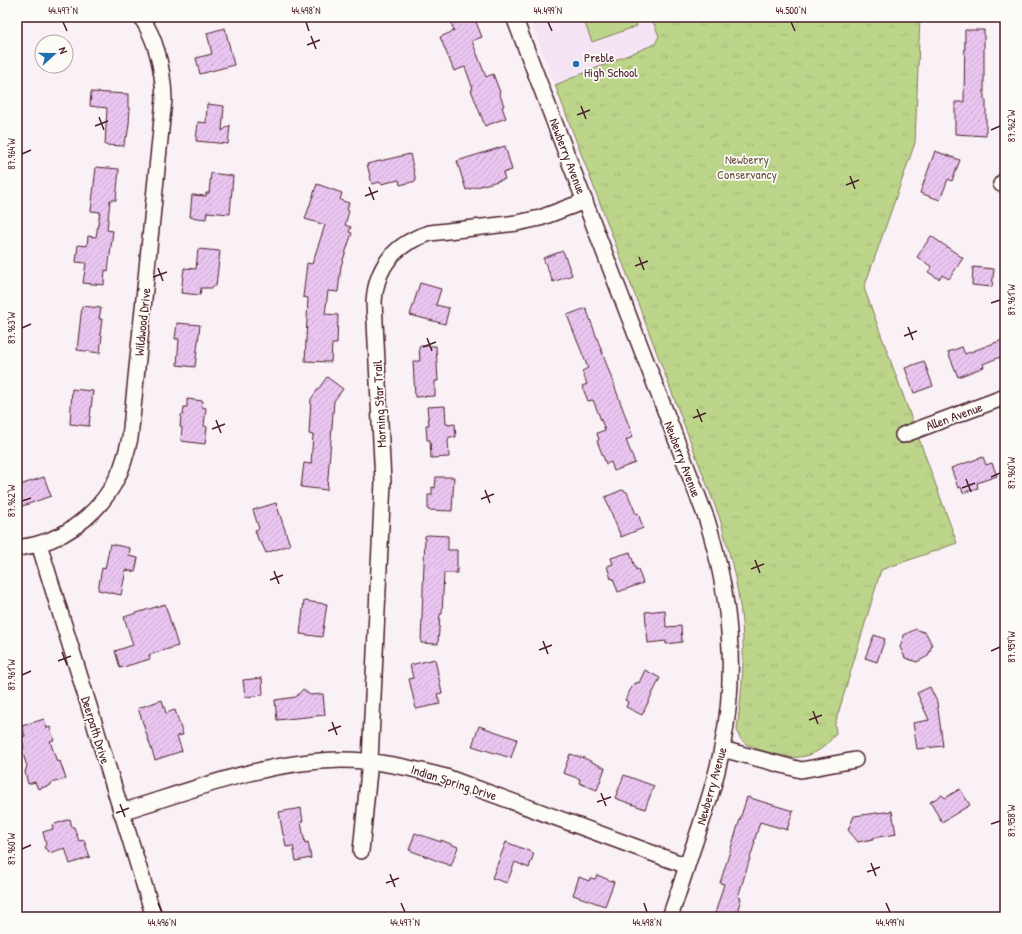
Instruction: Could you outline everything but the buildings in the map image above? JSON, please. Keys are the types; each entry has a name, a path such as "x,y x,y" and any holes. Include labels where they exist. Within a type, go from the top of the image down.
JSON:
{"street":[{"name":"Wildwood Drive","path":"17,548 39,544 66,532 83,521 99,506 118,476 125,458 130,438 164,99 164,79 159,56 151,35 141,17"},
{"name":"Newberry Avenue","path":"514,17 707,520 716,550 724,588 731,657 729,695 722,749 713,786 670,917"},
{"name":"Morning Star Trail","path":"361,851 370,761 383,482 374,302 378,278 385,263 394,252 404,244 417,237 430,233 517,223 540,218 585,201"},
{"name":"Allen Avenue","path":"903,435 1005,397"},
{"name":"Deerpath Drive","path":"39,544 154,917"},
{"path":"722,749 801,770 854,760"},
{"name":"Indian Spring Drive","path":"121,812 240,775 272,767 307,762 342,760 370,761 412,768 446,777 687,866"}],"shaded area":[{"name":"Preble High School","path":"529,17 667,17 655,44 555,85"}],"green space":[{"path":"596,17 634,17 637,26 592,42 584,21"},
{"name":"Newberry Conservancy","path":"651,17 920,17 915,143 864,288 957,543 881,570 835,724 836,734 821,749 804,756 788,757 760,750 746,744 738,734 737,729 743,662 741,609 720,519 555,85 655,44 659,36"}],"place":[{"name":"Preble High School","path":"576,64"}]}
